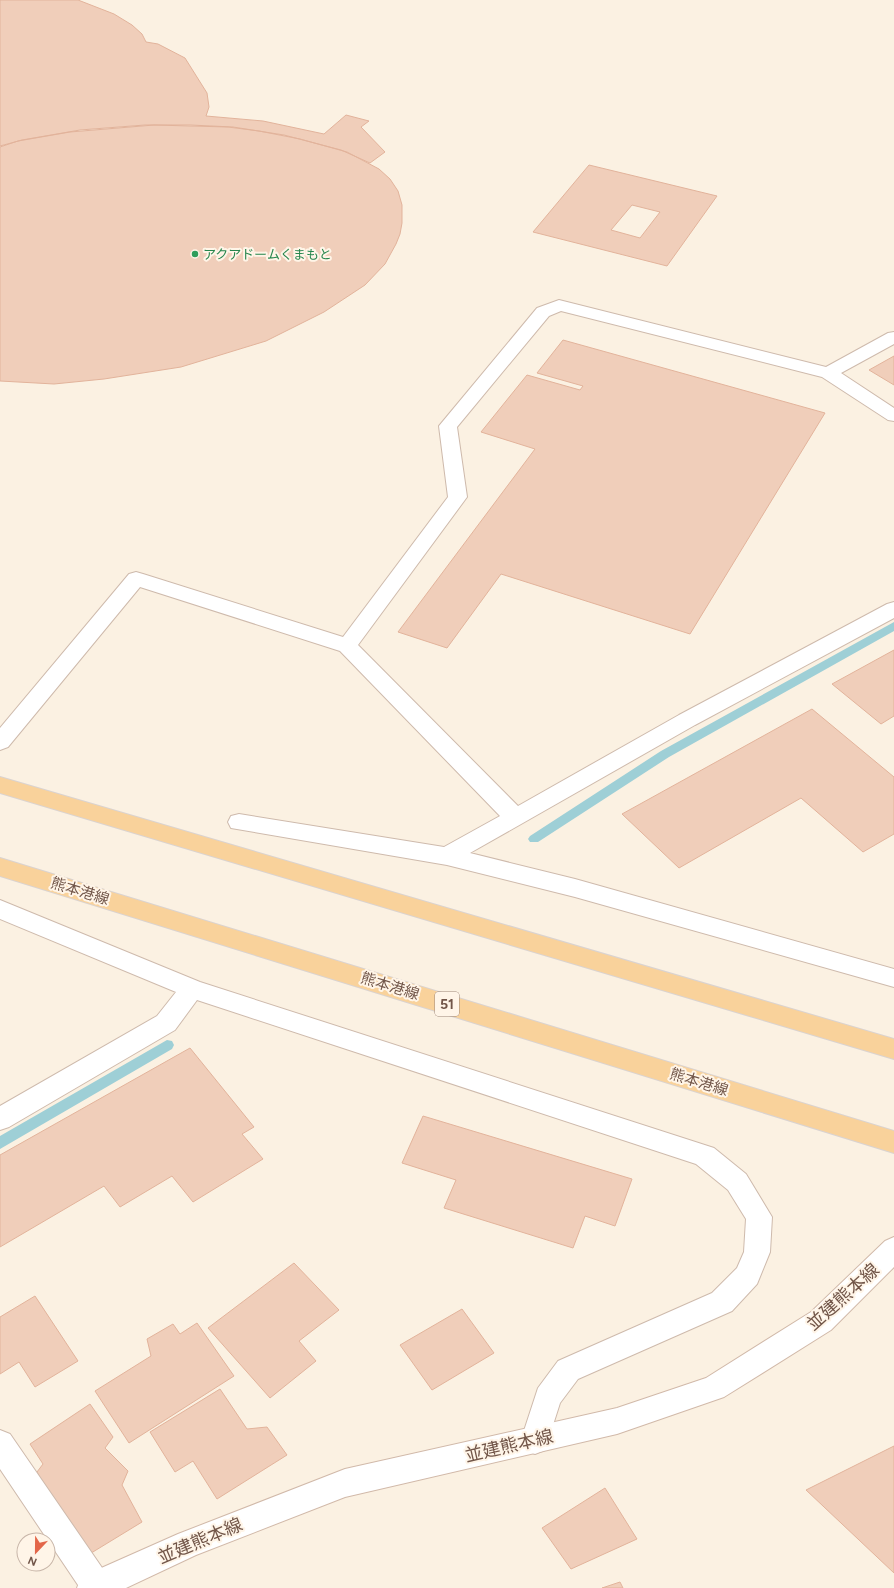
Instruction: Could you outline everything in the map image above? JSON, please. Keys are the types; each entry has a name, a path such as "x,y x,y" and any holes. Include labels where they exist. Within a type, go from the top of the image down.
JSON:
{"main road":[{"path":"0,785 894,1049"},
{"name":"熊本港線","path":"0,866 894,1142"}],"street":[{"path":"347,646 458,497 448,426 543,312 559,305 828,373 894,416"},
{"path":"828,373 894,337"},
{"path":"0,742 136,579 347,646 516,817"},
{"path":"447,856 687,720 894,609"},
{"path":"239,822 447,856 575,888 894,978"},
{"path":"0,909 192,989 705,1156 737,1182 759,1217 757,1252 747,1276 722,1302 568,1370 548,1397 535,1440"},
{"path":"0,1120 166,1023 192,989"},
{"name":"並建熊本線","path":"94,1587 188,1544 345,1483 617,1421 714,1388 821,1321 894,1249"},
{"path":"0,1444 94,1587"}],"building":[{"path":"0,0 78,0 114,14 132,25 142,34 146,42 158,44 185,58 207,93 209,107 206,116 263,121 324,134 346,115 369,121 361,127 385,152 370,163 341,150 284,135 233,127 190,125 145,125 80,130 22,140 0,146"},
{"name":"アクアドームくまもと","path":"154,125 228,127 259,131 300,139 347,152 379,169 390,179 398,191 402,205 402,223 396,244 385,264 365,285 324,312 266,341 181,367 104,379 54,384 0,381 0,147 18,141 70,132"},
{"path":"589,165 717,196 667,266 533,232","holes":["632,205 660,212 640,238 611,230"]},
{"path":"563,340 825,413 690,634 501,574 447,648 398,632 535,449 481,432 527,375 580,390 583,386 537,373"},
{"path":"894,356 894,385 869,370"},
{"path":"894,650 894,716 881,724 832,684"},
{"path":"812,709 894,777 894,834 863,852 801,798 679,868 622,814"},
{"path":"190,1048 254,1127 242,1134 263,1159 193,1202 172,1176 120,1207 104,1186 0,1247 0,1155"},
{"path":"423,1116 632,1179 615,1226 585,1216 573,1248 444,1208 456,1180 402,1163"},
{"path":"294,1263 339,1310 299,1341 316,1361 270,1398 208,1328"},
{"path":"35,1296 78,1361 35,1387 19,1362 0,1374 0,1317"},
{"path":"462,1309 494,1353 432,1390 400,1345"},
{"path":"197,1323 234,1376 129,1443 95,1391 151,1356 147,1339 173,1324 180,1334"},
{"path":"220,1389 247,1429 267,1427 287,1455 217,1499 193,1461 175,1472 150,1432"},
{"path":"90,1404 113,1437 105,1448 128,1471 122,1485 142,1522 83,1558 37,1472 43,1464 30,1444"},
{"path":"894,1446 894,1573 806,1490"},
{"path":"605,1488 637,1539 571,1569 542,1528"},
{"path":"620,1582 623,1588 602,1588"}],"waterway":[{"path":"534,839 665,754 894,626"},
{"path":"0,1143 167,1045"}],"place":[{"name":"アクアドームくまもと","path":"195,254"}]}
